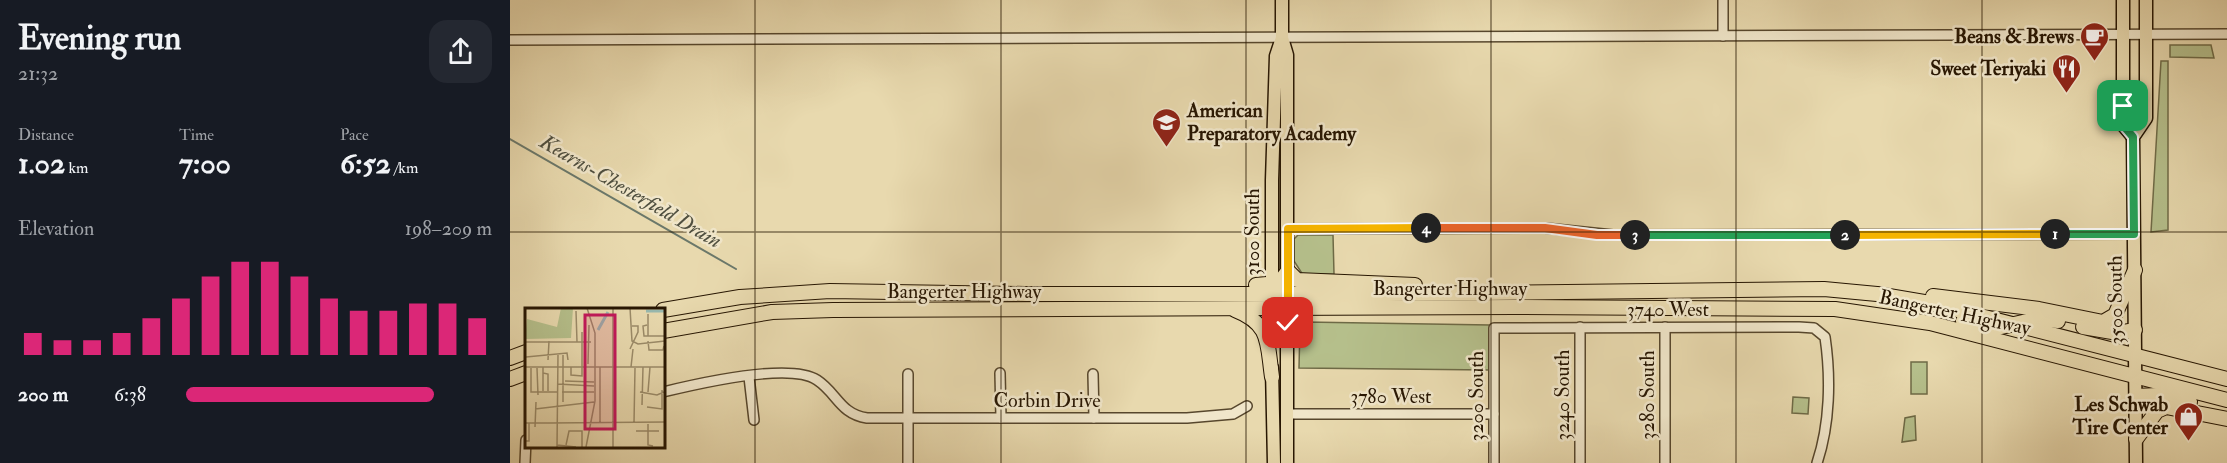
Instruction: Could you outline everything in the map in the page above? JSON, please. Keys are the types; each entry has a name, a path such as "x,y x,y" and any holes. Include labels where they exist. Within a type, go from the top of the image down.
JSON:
{"highway":[{"path":"1913,300 1932,296 2039,309 2103,322 2115,315 2134,270"},
{"path":"1272,289 1279,284 1288,271 1297,280 1432,286 1445,293"},
{"name":"Bangerter Highway","path":"875,310 890,302 1030,303 1081,285 1272,289 1288,306 1817,309 1891,316 1930,323 2227,400"},
{"path":"1514,307 1533,299 1631,298 1646,290"},
{"name":"Bangerter Highway","path":"664,331 772,312 1272,308 1445,293 1832,290 1913,300 2018,324 2227,380"},
{"name":"Bangerter Highway","path":"664,310 740,297 814,292 1054,294"},
{"path":"1272,330 1288,306"},
{"path":"1231,308 1252,318 1265,331 1272,377"},
{"path":"1891,316 1914,309 1990,328 2046,319 2110,333 2127,334 2135,330"},
{"path":"510,358 525,352"},
{"path":"510,379 525,373"},
{"path":"2136,396 2167,397 2227,410"},
{"path":"2136,439 2157,411 2166,407 2227,419"}],"main road":[{"name":"3100 South","path":"1282,0 1282,38 1287,55 1287,463"},
{"name":"3500 South","path":"2122,0 2123,125 2133,137"},
{"name":"3500 South","path":"2136,463 2133,137 2146,118 2146,0"},
{"name":"3100 South","path":"1274,463 1272,180 1276,56 1282,38"}],"street":[{"path":"1723,0 1723,36"},
{"path":"510,40 2227,34"},
{"path":"1288,229 1538,228 1613,235 2134,234"},
{"name":"3240 South","path":"1580,327 1580,463"},
{"name":"3280 South","path":"1665,327 1665,463"},
{"name":"3740 West","path":"1494,328 1814,328 1825,338 1827,352 1827,417 1817,463"},
{"name":"3200 South","path":"1494,328 1494,463"},
{"path":"664,392 792,372 808,376 821,383 847,412 842,421"},
{"path":"908,374 908,463"},
{"path":"1000,374 1001,418"},
{"path":"1093,374 1094,418"},
{"path":"749,377 754,420"},
{"name":"Corbin Drive","path":"847,412 867,418 1199,417 1233,414 1246,406"},
{"name":"3780 West","path":"1288,414 1494,414"},
{"path":"525,463 526,448"}],"green space":[{"path":"2170,45 2211,45 2214,58 2170,57"},
{"path":"2161,61 2168,61 2168,230 2151,232"},
{"path":"1298,235 1333,235 1334,274 1303,275 1294,261 1294,239"},
{"path":"1305,322 1490,325 1489,370 1299,368 1300,325"},
{"path":"1911,362 1927,362 1927,394 1911,394"},
{"path":"1793,397 1809,398 1808,414 1792,413"},
{"path":"1915,416 1916,440 1902,442 1905,418"}],"waterway":[{"name":"Kearns-Chesterfield Drain","path":"510,139 736,269"}],"place":[{"name":"Beans & Brews","path":"2095,62"},
{"name":"Sweet Teriyaki","path":"2067,94"},
{"name":"American Preparatory Academy","path":"1166,148"},
{"name":"Les Schwab Tire Center","path":"2189,442"}],"route":[{"path":"1288,323 1288,229 1538,228 1597,235 2134,234 2133,137 2123,125 2123,106"}]}
